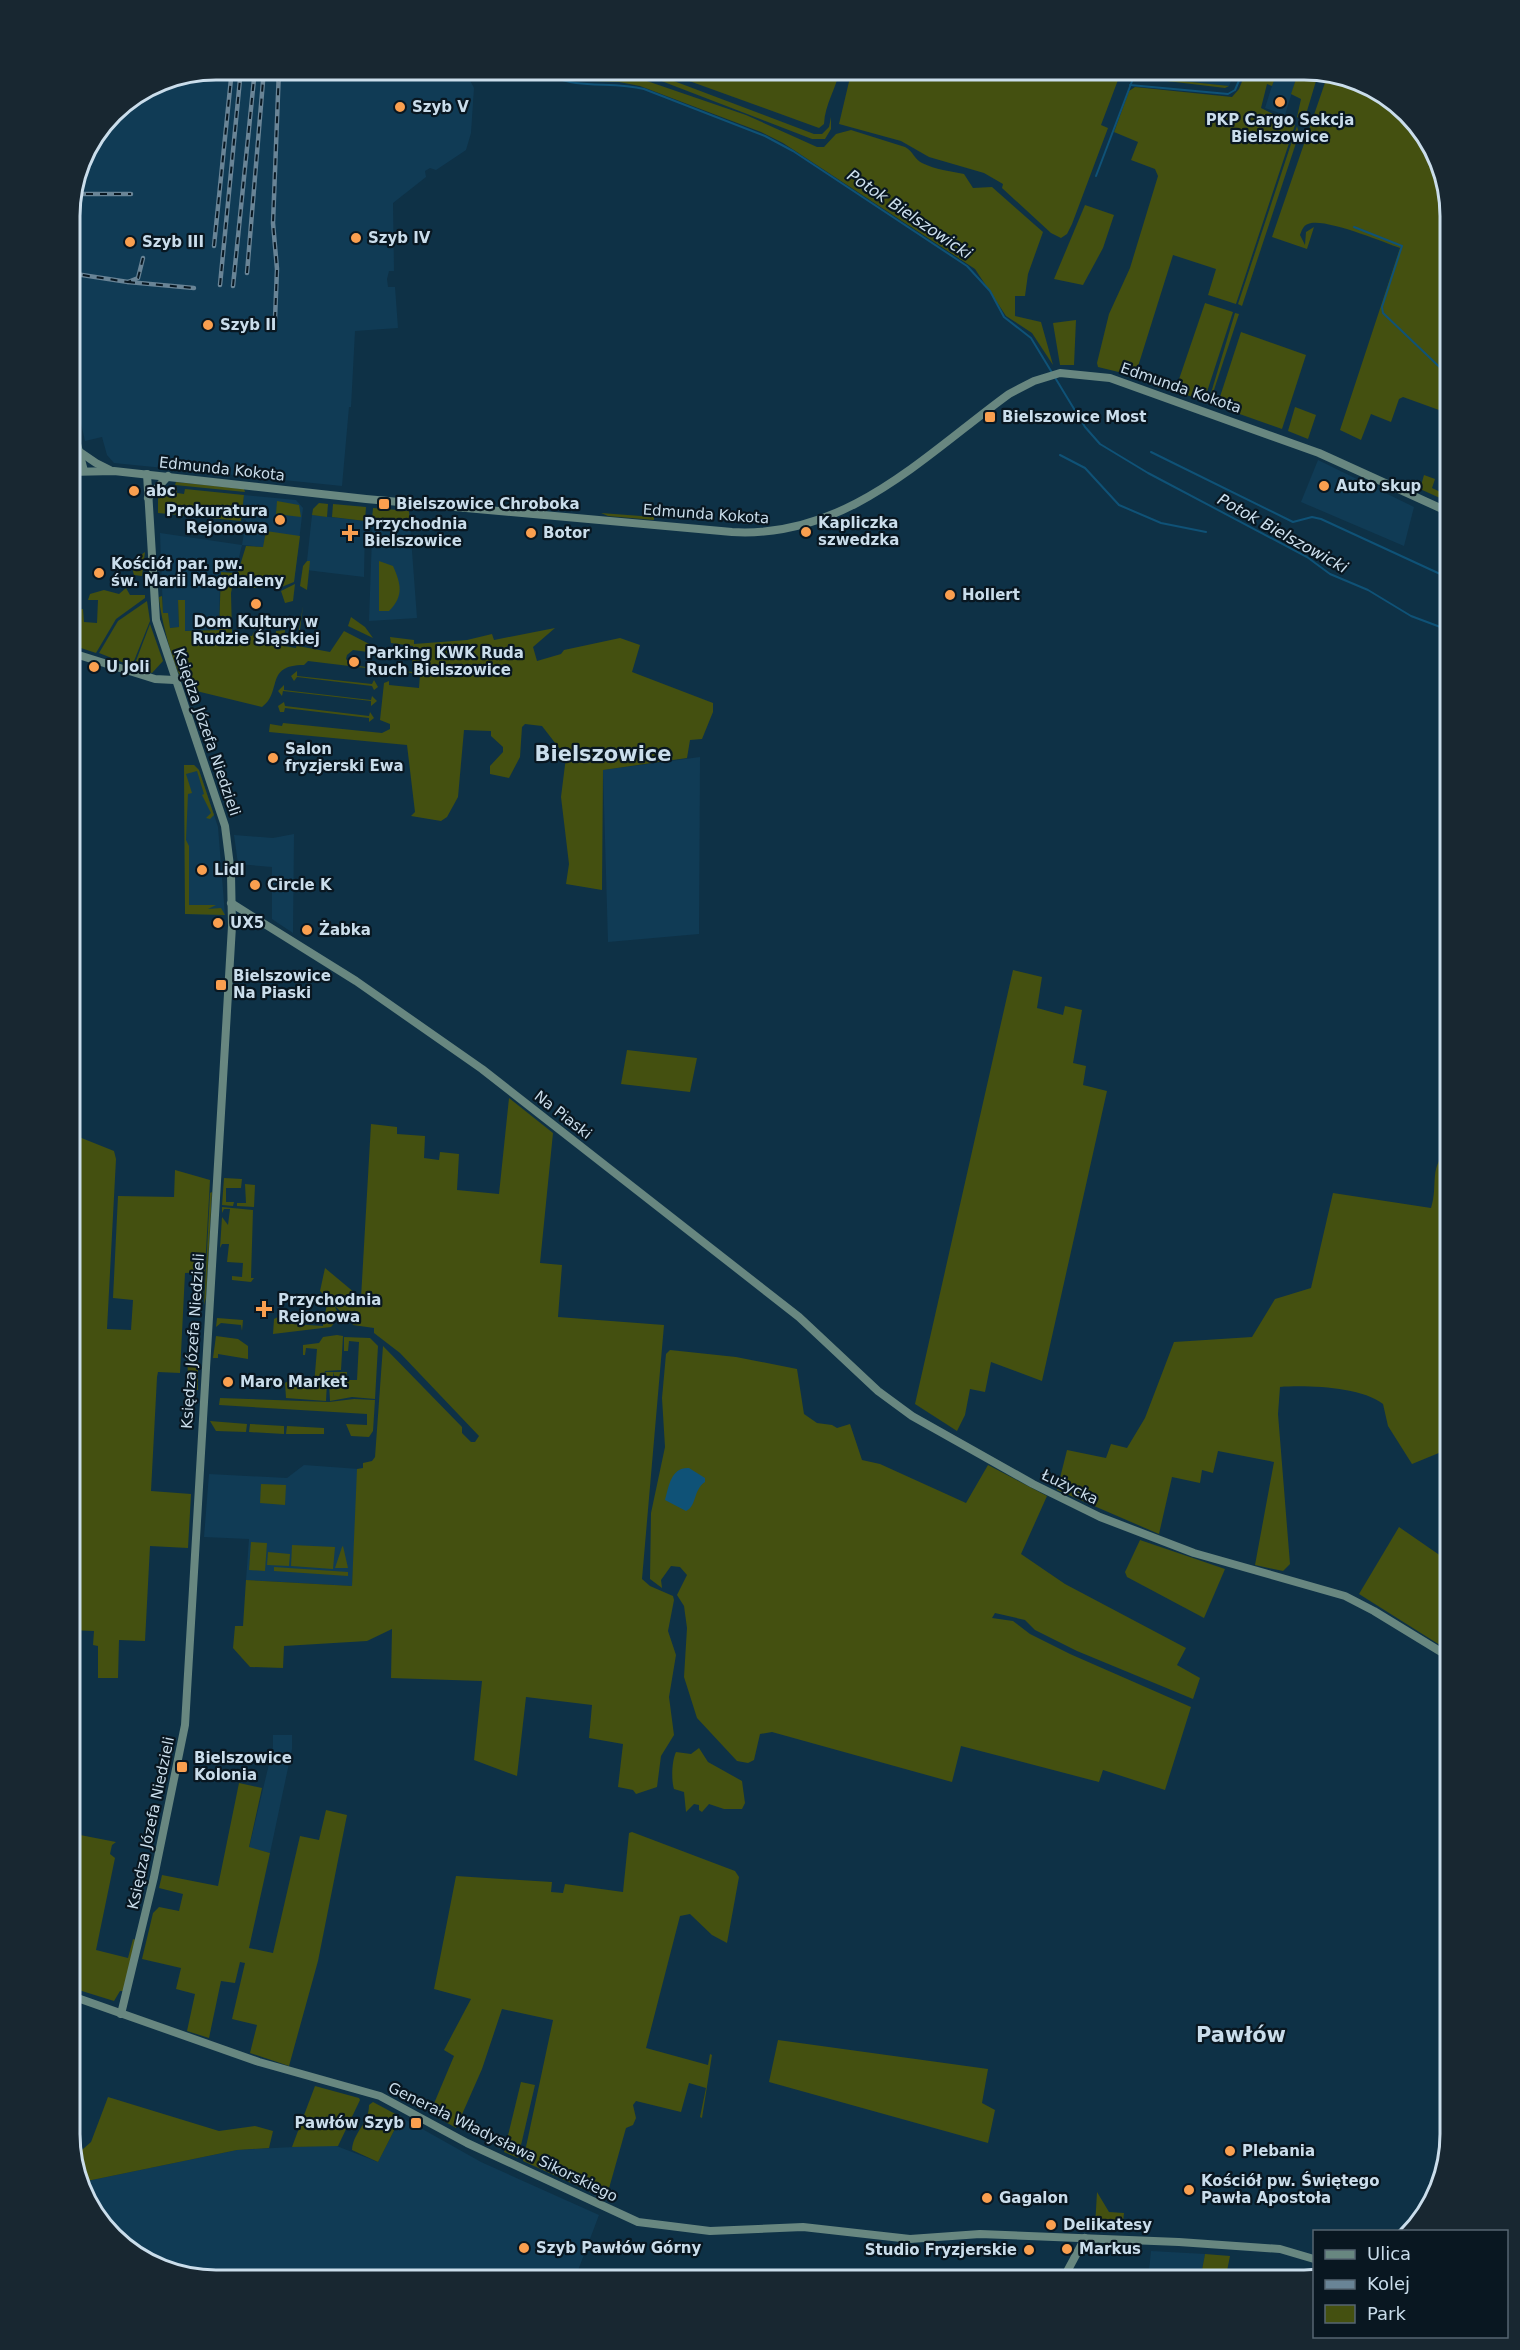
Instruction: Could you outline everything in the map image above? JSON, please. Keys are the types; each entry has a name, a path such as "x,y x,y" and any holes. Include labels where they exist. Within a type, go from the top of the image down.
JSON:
{"street":[{"name":"Edmunda Kokota","path":"80,471 114,471 366,499 732,532 768,533 824,518 869,499 1009,394 1054,375 1092,374 1156,393 1319,453 1440,508"},
{"path":"80,452 114,471"},
{"path":"80,459 84,471"},
{"name":"Księdza Józefa Niedzieli","path":"121,2014 154,1876 185,1725 231,903 225,826 174,680 155,614 147,474"},
{"path":"148,498 168,476"},
{"path":"80,655 155,679 174,680"},
{"name":"Na Piaski","path":"231,903 356,981 482,1069 799,1317 859,1374"},
{"name":"Łużycka","path":"859,1374 922,1422 1083,1509 1184,1550 1359,1602 1440,1651"},
{"path":"80,1999 121,2014"},
{"name":"Generała Władysława Sikorskiego","path":"121,2014 289,2072 358,2089 387,2100 467,2143 638,2222 710,2232 825,2229 910,2239 980,2234 1269,2248 1313,2259"},
{"path":"1068,2270 1085,2238"}],"shaded area":[{"path":"470,80 474,88 471,133 466,150 436,170 430,168 425,171 426,177 393,203 394,271 389,271 387,279 388,287 395,287 398,328 355,331 351,407 349,407 342,486 114,463 107,455 102,437 85,441 80,419 81,198 84,180 94,155 113,126 126,113 155,94 198,81"},
{"path":"1173,80 1231,80 1229,86"},
{"path":"1274,80 1296,80 1285,115 1265,108"},
{"path":"1318,460 1414,507 1404,546 1301,502"},
{"path":"244,495 296,500 303,508 294,582 263,547 242,545 246,520 241,518"},
{"path":"373,508 409,511 417,618 369,621"},
{"path":"312,515 365,521 364,577 306,570"},
{"path":"160,533 242,545 235,573 221,572 219,630 184,631 185,600 178,600 179,627 170,628 168,614 163,614"},
{"path":"700,757 699,934 608,942 603,770"},
{"path":"184,765 194,765 199,770 218,827 225,915 185,914"},
{"path":"294,834 293,933 272,919 272,867 238,864 234,835 273,838"},
{"path":"304,1465 359,1469 352,1586 246,1580 249,1539 204,1537 209,1474 287,1478"},
{"path":"689,1468 705,1478 705,1482 686,1511 665,1500 675,1474"},
{"path":"273,1735 292,1735 292,1749 270,1853 249,1848 273,1747"},
{"path":"401,2117 481,2162 599,2215 578,2270 207,2270 189,2268 155,2256 126,2237 102,2210 88,2181 237,2150 334,2145 378,2162"},
{"path":"1151,2251 1205,2254 1202,2270 1149,2270"}],"green space":[{"path":"567,80 644,80 746,115 817,147 824,147 836,134 851,130 905,147 920,162 927,165 964,174 973,188 992,187 1043,232 1028,274 1025,296 1015,296 1015,316 1041,322 1053,365 1032,333 1006,316 975,269 783,143 761,132 640,86 619,82"},
{"path":"659,80 671,80 814,134 822,134 829,127 831,117 831,129 825,139 812,139"},
{"path":"686,80 837,80 826,110 824,124 819,128"},
{"path":"849,80 1118,80 1101,125 1108,128 1072,224 1067,234 1061,238 1051,233 1002,188 1003,184 984,173 929,157 901,141 839,124"},
{"path":"1159,80 1229,86 1225,88"},
{"path":"1243,80 1274,80 1272,86 1267,84 1261,108 1295,125 1236,304 1208,295 1216,269 1173,255 1135,376 1098,367 1109,314 1130,268 1158,176 1155,169 1131,160 1138,142 1114,132 1129,91 1135,87 1232,97"},
{"path":"1296,80 1316,80 1304,121 1297,117 1301,99 1291,94"},
{"path":"1325,81 1348,87 1380,102 1407,126 1426,155 1438,189 1440,207 1439,410 1403,397 1399,399 1391,422 1371,414 1361,440 1340,430 1400,248 1353,231 1316,223 1305,226 1300,235 1305,245 1306,232 1314,227 1307,249 1272,237"},
{"path":"1297,126 1299,134 1242,306 1238,304"},
{"path":"1085,205 1114,215 1103,248 1083,285 1054,279"},
{"path":"1205,303 1233,312 1204,401 1175,391"},
{"path":"1235,313 1239,314 1208,403"},
{"path":"1076,320 1074,365 1060,365 1053,323"},
{"path":"1241,332 1306,355 1282,429 1217,406"},
{"path":"1295,407 1316,415 1308,439 1288,431"},
{"path":"1424,475 1435,479 1432,488 1440,492 1440,498 1420,489"},
{"path":"176,482 244,489 245,492 175,485"},
{"path":"165,488 177,488 177,493 184,494 185,489 244,495 241,521 158,513 158,496"},
{"path":"277,501 299,505 301,517 276,514"},
{"path":"319,503 328,504 327,517 312,515 313,509"},
{"path":"333,504 366,507 365,521 332,517"},
{"path":"373,508 409,511 410,522 372,519"},
{"path":"601,513 654,517 654,520 608,516"},
{"path":"266,531 300,536 294,582 279,588 233,588 246,546 263,547"},
{"path":"145,552 142,576 134,575 132,568 127,565"},
{"path":"310,561 307,590 300,586 303,566"},
{"path":"379,561 393,566 399,584 399,595 389,611 379,611"},
{"path":"221,572 235,573 231,593 232,634 252,636 254,632 255,637 266,636 269,631 269,636 276,636 276,631 285,630 284,646 296,648 303,606 298,646 330,652 344,631 377,648 380,653 375,658 375,653 353,650 346,659 351,665 374,668 375,663 379,670 374,674 374,669 308,661 304,665 292,666 279,674 272,694 262,707 188,689 173,659 159,597 162,596 163,613 168,613 170,628 179,627 178,600 185,600 185,631 219,630"},
{"path":"295,584 293,601 285,603 281,591"},
{"path":"126,588 130,595 145,595 145,598 116,619 96,653 80,648 80,609 83,609 84,622 97,623 98,600 88,600 90,594 104,590 119,594"},
{"path":"147,601 150,621 132,666 99,653 118,621"},
{"path":"351,617 365,627 373,638 348,626"},
{"path":"150,624 163,661 152,673 134,666"},
{"path":"555,628 533,647 537,661 561,654 564,650 620,638 640,645 632,672 713,703 713,712 702,739 690,740 687,758 603,770 602,890 566,884 569,864 561,797 566,757 542,726 525,724 522,727 520,757 509,778 490,774 490,766 503,752 503,747 491,736 491,731 464,730 458,797 447,817 441,821 411,816 415,812 407,745 269,732 270,724 282,726 283,723 382,733 390,729 390,724 380,720 384,683 389,681 389,685 419,688 420,674 390,671 389,675 387,674 386,666 390,665 390,669 413,672 412,657 392,655 391,659 387,655 389,648 392,652 412,655 413,646 391,643 390,637 414,640 414,644 467,640 492,634 494,640"},
{"path":"297,671 297,676 372,684 374,680 378,687 374,690 372,686 297,677 294,681 291,676"},
{"path":"284,685 284,690 371,700 372,696 377,701 371,706 371,701 283,691 282,696 278,691"},
{"path":"284,702 285,706 369,716 370,712 374,718 369,722 369,718 285,708 284,712 280,712 278,706"},
{"path":"184,765 194,765 199,770 214,815 210,819 206,818 211,813 202,795 204,794 197,771 186,774 192,793 188,794 186,840 189,846 189,905 216,905 208,909 221,908 225,915 185,914"},
{"path":"1013,970 1042,977 1037,1008 1063,1015 1065,1006 1082,1010 1073,1063 1086,1066 1083,1085 1107,1091 1042,1381 991,1362 985,1392 970,1389 965,1415 957,1431 915,1404"},
{"path":"627,1050 697,1058 690,1092 621,1084"},
{"path":"509,1098 553,1133 540,1263 562,1265 558,1317 664,1325 642,1579 650,1586 673,1596 674,1600 668,1631 676,1655 669,1697 674,1735 661,1756 657,1787 636,1794 633,1790 618,1787 623,1744 589,1738 592,1705 526,1697 517,1776 474,1760 482,1681 391,1678 392,1629 367,1641 284,1646 283,1668 250,1667 233,1648 235,1626 243,1626 246,1580 352,1586 357,1469 363,1468 363,1463 372,1461 375,1457 383,1346 462,1427 462,1433 471,1442 475,1442 479,1436 400,1353 374,1333 374,1328 353,1325 347,1312 342,1313 320,1291 325,1268 361,1298 371,1124 397,1127 397,1134 425,1136 424,1158 439,1160 440,1152 459,1154 457,1190 499,1194"},
{"path":"80,1137 114,1151 116,1159 107,1329 131,1330 133,1300 113,1298 118,1196 174,1197 175,1170 210,1180 203,1304 204,1272 185,1273 180,1373 158,1372 157,1377 151,1491 191,1494 188,1548 150,1546 145,1641 119,1640 118,1678 98,1678 98,1646 93,1645 94,1631 80,1630"},
{"path":"1439,1161 1440,1453 1412,1464 1388,1426 1383,1404 1373,1398 1334,1388 1280,1387 1278,1414 1290,1564 1283,1571 1255,1565 1274,1462 1218,1451 1213,1473 1202,1470 1200,1483 1172,1477 1159,1534 1057,1490 1067,1450 1106,1458 1111,1444 1127,1448 1145,1418 1174,1342 1252,1337 1275,1299 1311,1288 1333,1193 1431,1208"},
{"path":"224,1178 242,1179 241,1188 226,1188 226,1202 234,1202 233,1206 222,1205"},
{"path":"245,1184 255,1185 254,1207 237,1206 237,1203 246,1203"},
{"path":"212,1192 206,1298 204,1305 210,1193"},
{"path":"222,1207 253,1210 251,1278 254,1278 251,1282 232,1280 232,1276 242,1277 243,1263 227,1262 229,1244 222,1244 220,1248 222,1217 228,1225 230,1209 224,1209 222,1213"},
{"path":"327,1303 335,1307 340,1316 331,1327 273,1334 274,1319 278,1317 277,1323 323,1326 323,1322 315,1319 319,1314 325,1315"},
{"path":"217,1318 243,1320 242,1331 241,1325 221,1323 216,1327"},
{"path":"216,1336 238,1339 248,1346 248,1359 218,1354 218,1358 213,1358"},
{"path":"343,1336 341,1370 325,1371 324,1375 326,1372 333,1372 333,1379 327,1382 326,1401 286,1398 285,1383 291,1379 303,1379 303,1385 314,1385 317,1349 306,1348 305,1355 303,1355 303,1345 319,1343 323,1337"},
{"path":"344,1337 370,1338 378,1346 375,1399 352,1397 330,1401 329,1383 335,1378 333,1372 347,1372 346,1380 357,1380 359,1342 349,1341 348,1351 344,1351"},
{"path":"670,1350 736,1357 797,1369 804,1414 817,1423 837,1428 850,1424 862,1460 880,1464 966,1503 988,1465 1047,1496 1021,1554 1065,1584 1186,1648 1177,1665 1200,1678 1193,1699 1077,1651 1035,1630 1025,1620 995,1613 992,1618 1013,1621 1030,1634 1070,1654 1191,1707 1165,1790 1103,1770 1099,1782 961,1746 952,1782 772,1732 760,1734 754,1760 748,1763 737,1761 697,1718 684,1677 687,1628 684,1606 677,1595 687,1575 680,1567 671,1566 661,1580 662,1588 650,1579 651,1513 665,1447 662,1398 666,1354"},
{"path":"187,1359 198,1360 198,1390 189,1388"},
{"path":"220,1398 329,1402 354,1399 375,1400 373,1431 369,1437 351,1436 346,1424 367,1425 367,1414 219,1405"},
{"path":"210,1421 247,1424 246,1432 216,1431"},
{"path":"250,1424 284,1426 284,1434 249,1432"},
{"path":"287,1426 324,1428 324,1434 286,1434"},
{"path":"261,1484 286,1485 285,1505 260,1503"},
{"path":"1399,1527 1440,1555 1440,1645 1359,1594"},
{"path":"1140,1540 1225,1569 1204,1618 1127,1577 1125,1572"},
{"path":"251,1542 267,1543 265,1571 249,1570"},
{"path":"292,1545 335,1547 333,1569 291,1566"},
{"path":"342,1547 348,1568 335,1568"},
{"path":"268,1552 290,1554 289,1566 267,1565"},
{"path":"274,1567 348,1572 348,1576 274,1571"},
{"path":"699,1748 708,1762 742,1781 745,1803 742,1809 724,1809 709,1804 702,1812 699,1810 699,1805 694,1804 686,1812 684,1792 674,1789 673,1785 674,1760 676,1752 691,1754"},
{"path":"239,1783 262,1788 249,1847 270,1853 249,1948 273,1953 300,1836 319,1840 326,1810 347,1815 318,1961 289,2066 250,2053 257,2025 232,2019 245,1963 240,1962 235,1983 221,1981 209,2038 187,2031 195,1994 176,1989 181,1968 142,1959 153,1913 159,1907 179,1911 183,1894 159,1888 162,1875 218,1886"},
{"path":"632,1832 735,1871 739,1877 727,1943 712,1935 690,1914 680,1916 646,2048 708,2065 710,2054 712,2055 702,2118 700,2117 706,2088 689,2083 681,2112 636,2101 633,2105 636,2118 633,2125 626,2128 606,2199 523,2161 553,2020 502,2009 482,2069 456,2128 430,2113 454,2056 444,2050 471,1999 434,1989 456,1876 552,1882 551,1892 563,1893 565,1884 623,1892 629,1833"},
{"path":"80,1835 116,1842 112,1845 110,1854 115,1858 96,1950 128,1958 133,1939 136,1940 123,1991 120,1991 114,2001 80,1990"},
{"path":"778,2040 988,2069 982,2103 995,2110 988,2143 769,2082"},
{"path":"521,2082 535,2085 518,2158 504,2152"},
{"path":"315,2086 360,2100 338,2146 292,2147"},
{"path":"108,2097 219,2131 255,2126 273,2131 269,2148 237,2150 88,2181 81,2151 91,2142"},
{"path":"373,2102 401,2117 378,2162 352,2150 369,2105"},
{"path":"1097,2192 1109,2212 1124,2213 1122,2231 1095,2227"},
{"path":"1205,2254 1230,2256 1227,2270 1202,2270"}],"waterway":[{"name":"Potok Bielszowicki","path":"563,80 644,89 765,136 793,151 967,266 990,291 1004,317 1031,338 1085,427 1100,444 1148,473 1307,557 1330,574 1368,590 1411,616 1440,627"},
{"path":"1096,176 1132,80"},
{"path":"1130,85 1228,94 1235,90 1239,80"},
{"path":"1354,227 1402,246 1382,307 1383,313 1440,367"},
{"path":"1151,452 1293,522 1312,517 1321,519 1440,574"},
{"path":"1060,455 1085,468 1119,505 1161,523 1206,532"}],"railway":[{"path":"214,246 231,80"},
{"path":"220,285 240,80"},
{"path":"233,286 254,80"},
{"path":"247,273 263,80"},
{"path":"275,319 277,269 273,223 279,80"},
{"path":"82,194 131,194"},
{"path":"80,275 128,282 138,278 143,258"},
{"path":"128,282 194,288"}],"place":[{"name":"PKP Cargo Sekcja Bielszowice","path":"1280,102"},
{"name":"Szyb V","path":"400,107"},
{"name":"Szyb IV","path":"356,238"},
{"name":"Szyb III","path":"130,242"},
{"name":"Szyb II","path":"208,325"},
{"name":"Bielszowice Most","path":"990,417"},
{"name":"Auto skup","path":"1324,486"},
{"name":"abc","path":"134,491"},
{"name":"Bielszowice Chroboka","path":"384,504"},
{"name":"Prokuratura Rejonowa","path":"280,520"},
{"name":"Kapliczka szwedzka","path":"806,532"},
{"name":"Przychodnia Bielszowice","path":"350,533"},
{"name":"Botor","path":"531,533"},
{"name":"Kościół par. pw. św. Marii Magdaleny","path":"99,573"},
{"name":"Hollert","path":"950,595"},
{"name":"Dom Kultury w Rudzie Śląskiej","path":"256,604"},
{"name":"Parking KWK Ruda Ruch Bielszowice","path":"354,662"},
{"name":"U Joli","path":"94,667"},
{"name":"Salon fryzjerski Ewa","path":"273,758"},
{"name":"Lidl","path":"202,870"},
{"name":"Circle K","path":"255,885"},
{"name":"UX5","path":"218,923"},
{"name":"Żabka","path":"307,930"},
{"name":"Bielszowice Na Piaski","path":"221,985"},
{"name":"Przychodnia Rejonowa","path":"264,1309"},
{"name":"Maro Market","path":"228,1382"},
{"name":"Bielszowice Kolonia","path":"182,1767"},
{"name":"Pawłów Szyb","path":"416,2123"},
{"name":"Plebania","path":"1230,2151"},
{"name":"Kościół pw. Świętego Pawła Apostoła","path":"1189,2190"},
{"name":"Gagalon","path":"987,2198"},
{"name":"Delikatesy","path":"1051,2225"},
{"name":"Szyb Pawłów Górny","path":"524,2248"},
{"name":"Markus","path":"1067,2249"},
{"name":"Studio Fryzjerskie","path":"1029,2250"}],"district":[{"name":"Bielszowice","path":"603,754"},
{"name":"Pawłów","path":"1241,2035"}]}
